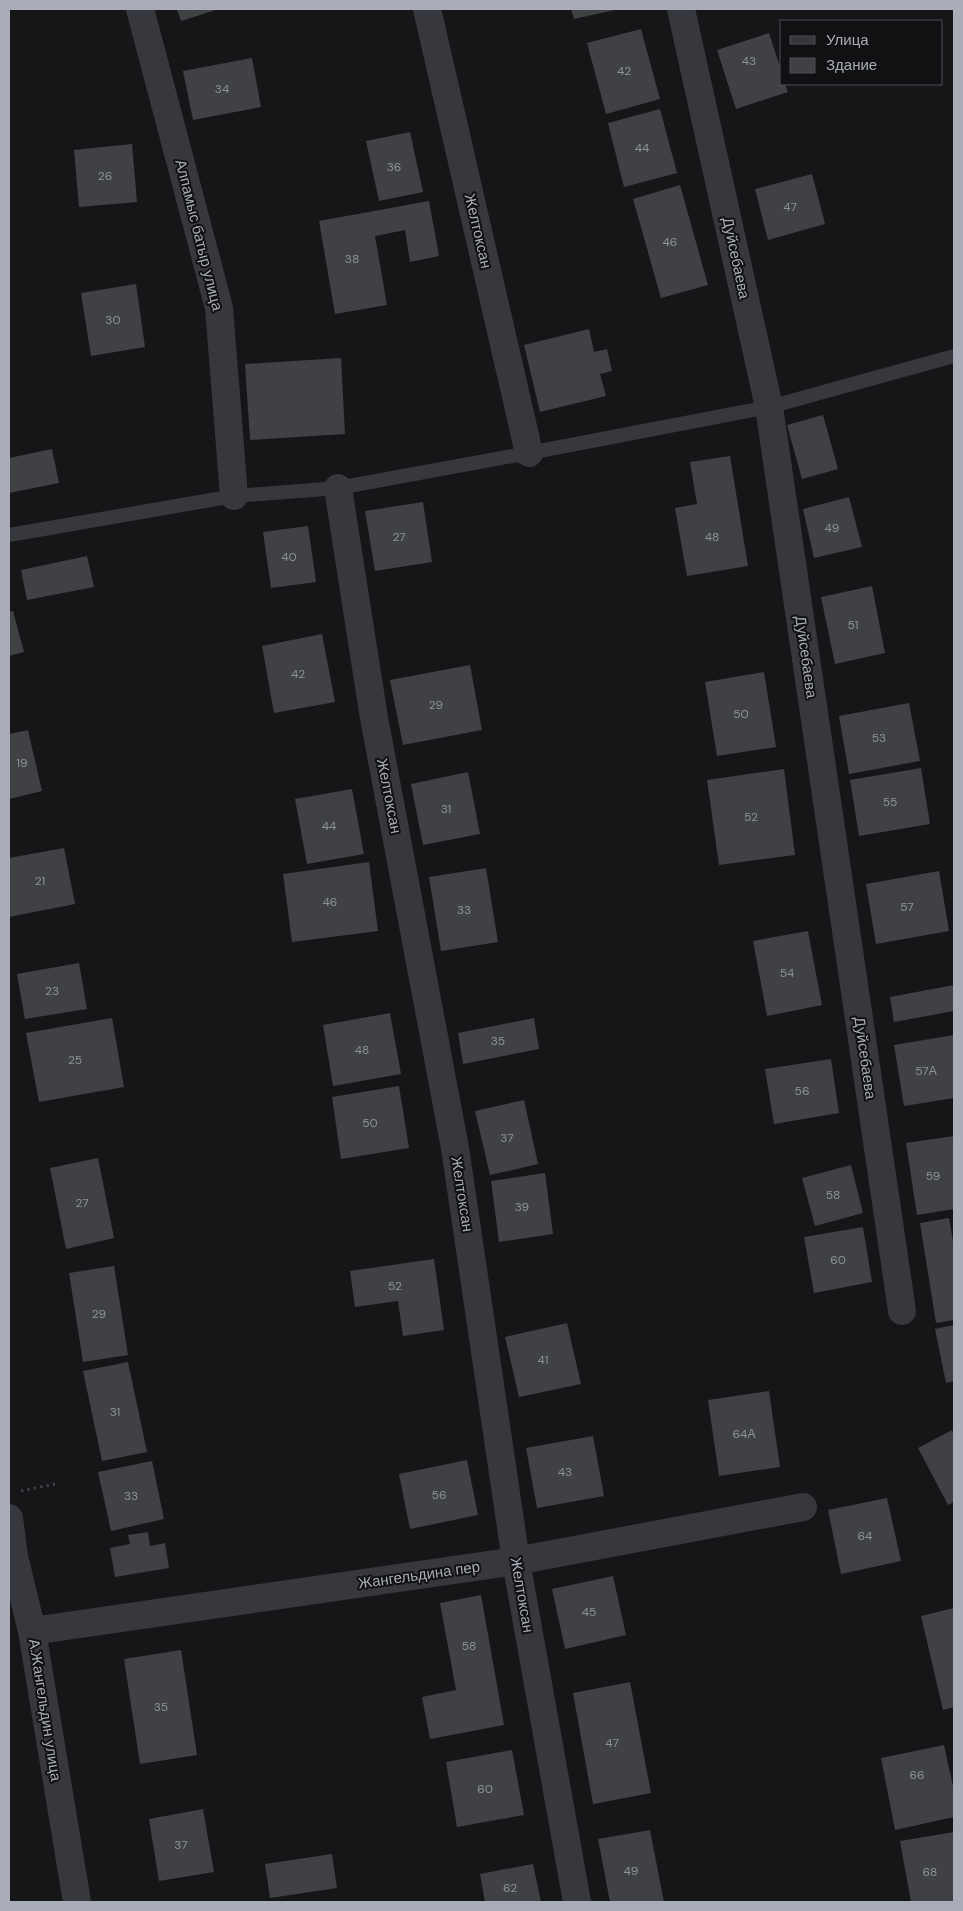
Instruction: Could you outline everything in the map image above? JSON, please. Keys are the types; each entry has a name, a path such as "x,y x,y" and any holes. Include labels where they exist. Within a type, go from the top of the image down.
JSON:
{"street":[{"name":"Алпамыс батыр улица","path":"140,9 219,308 234,496"},
{"name":"Желтоксан","path":"427,9 529,453"},
{"name":"Дуйсебаева","path":"681,9 769,407 902,1310"},
{"name":"Желтоксан","path":"338,488 374,718 455,1148 516,1561 577,1902"},
{"name":"Жангельдина пер","path":"32,1631 516,1561 803,1506"},
{"name":"А.Жангельдин улица","path":"9,1518 11,1558 32,1631 77,1902"}],"lane":[{"path":"9,535 234,496 338,488 529,453 769,407 954,356"}],"path":[{"path":"18,1492 55,1484"}],"building":[{"path":"177,9 219,9 181,21"},
{"path":"571,9 615,9 615,10 574,19"},
{"path":"641,29 660,99 606,114 587,43"},
{"path":"769,33 780,67 780,85 785,85 788,92 736,109 717,50"},
{"path":"252,58 261,107 193,120 183,71"},
{"path":"660,109 677,173 624,187 608,123"},
{"path":"410,132 423,192 379,201 366,141"},
{"path":"132,144 137,202 79,207 74,150"},
{"path":"812,174 825,224 768,240 755,189"},
{"path":"680,185 708,285 661,298 633,199"},
{"path":"429,201 439,256 410,262 405,230 375,236 387,305 335,314 319,221"},
{"path":"136,284 145,347 91,356 81,293"},
{"path":"589,329 594,352 607,349 612,371 600,374 606,396 540,412 524,345"},
{"path":"341,358 345,434 250,440 245,364"},
{"path":"823,415 838,469 802,479 787,425"},
{"path":"52,449 59,483 9,493 9,458"},
{"path":"730,456 748,566 687,576 675,508 697,504 690,462"},
{"path":"849,497 862,547 814,558 803,509"},
{"path":"423,502 432,562 375,571 365,511"},
{"path":"308,526 316,582 271,588 263,532"},
{"path":"87,556 94,587 27,600 21,570"},
{"path":"872,586 885,653 835,664 821,597"},
{"path":"13,611 24,652 9,656 9,612"},
{"path":"322,634 335,702 274,713 262,646"},
{"path":"470,665 482,730 403,745 390,680"},
{"path":"764,672 776,747 717,756 705,682"},
{"path":"909,703 920,761 849,774 839,716"},
{"path":"28,730 42,791 9,799 9,734"},
{"path":"921,768 930,824 859,836 850,780"},
{"path":"784,769 795,855 719,865 707,780"},
{"path":"468,772 480,834 423,845 411,784"},
{"path":"352,789 364,854 307,864 295,799"},
{"path":"64,848 75,904 9,917 9,858"},
{"path":"369,862 378,931 292,942 283,874"},
{"path":"486,868 498,942 441,951 429,877"},
{"path":"939,871 949,931 876,944 866,884"},
{"path":"808,931 822,1005 767,1016 753,941"},
{"path":"79,963 87,1009 25,1019 17,974"},
{"path":"954,985 954,1011 894,1022 890,997"},
{"path":"390,1013 401,1074 333,1086 323,1025"},
{"path":"112,1018 124,1087 39,1102 26,1033"},
{"path":"534,1018 539,1049 463,1064 458,1033"},
{"path":"954,1035 954,1098 904,1106 894,1045"},
{"path":"831,1059 839,1113 774,1124 765,1069"},
{"path":"399,1086 409,1148 341,1159 332,1097"},
{"path":"524,1100 538,1164 490,1175 475,1111"},
{"path":"954,1136 954,1209 917,1215 906,1143"},
{"path":"98,1158 114,1238 66,1249 50,1168"},
{"path":"851,1165 863,1213 815,1226 802,1178"},
{"path":"545,1173 553,1234 499,1242 491,1181"},
{"path":"949,1218 954,1247 954,1320 936,1323 920,1223"},
{"path":"863,1227 872,1282 814,1293 804,1237"},
{"path":"434,1259 444,1330 403,1336 398,1301 355,1307 350,1271"},
{"path":"114,1266 128,1355 83,1362 69,1273"},
{"path":"567,1323 581,1384 519,1397 505,1337"},
{"path":"954,1325 954,1381 946,1383 935,1329"},
{"path":"128,1362 147,1452 102,1461 83,1371"},
{"path":"769,1391 780,1467 719,1476 708,1400"},
{"path":"952,1430 954,1435 954,1502 948,1505 918,1448"},
{"path":"593,1436 604,1496 537,1508 526,1448"},
{"path":"467,1460 478,1515 410,1529 399,1474"},
{"path":"152,1461 164,1519 111,1531 98,1472"},
{"path":"887,1498 901,1561 841,1574 828,1510"},
{"path":"148,1532 150,1546 165,1543 169,1568 115,1577 110,1548 130,1544 128,1535"},
{"path":"613,1576 626,1635 565,1649 552,1589"},
{"path":"481,1595 504,1725 430,1739 422,1697 456,1690 440,1603"},
{"path":"954,1608 954,1707 943,1710 921,1616"},
{"path":"181,1650 197,1755 140,1764 124,1659"},
{"path":"630,1682 651,1793 593,1804 573,1693"},
{"path":"944,1745 954,1791 954,1817 895,1830 881,1758"},
{"path":"512,1750 524,1815 457,1827 446,1762"},
{"path":"203,1809 214,1872 159,1881 149,1819"},
{"path":"650,1830 664,1902 610,1902 598,1839"},
{"path":"954,1832 954,1902 911,1902 900,1841"},
{"path":"332,1854 337,1888 270,1898 265,1864"},
{"path":"533,1864 541,1902 485,1902 480,1874"}]}
